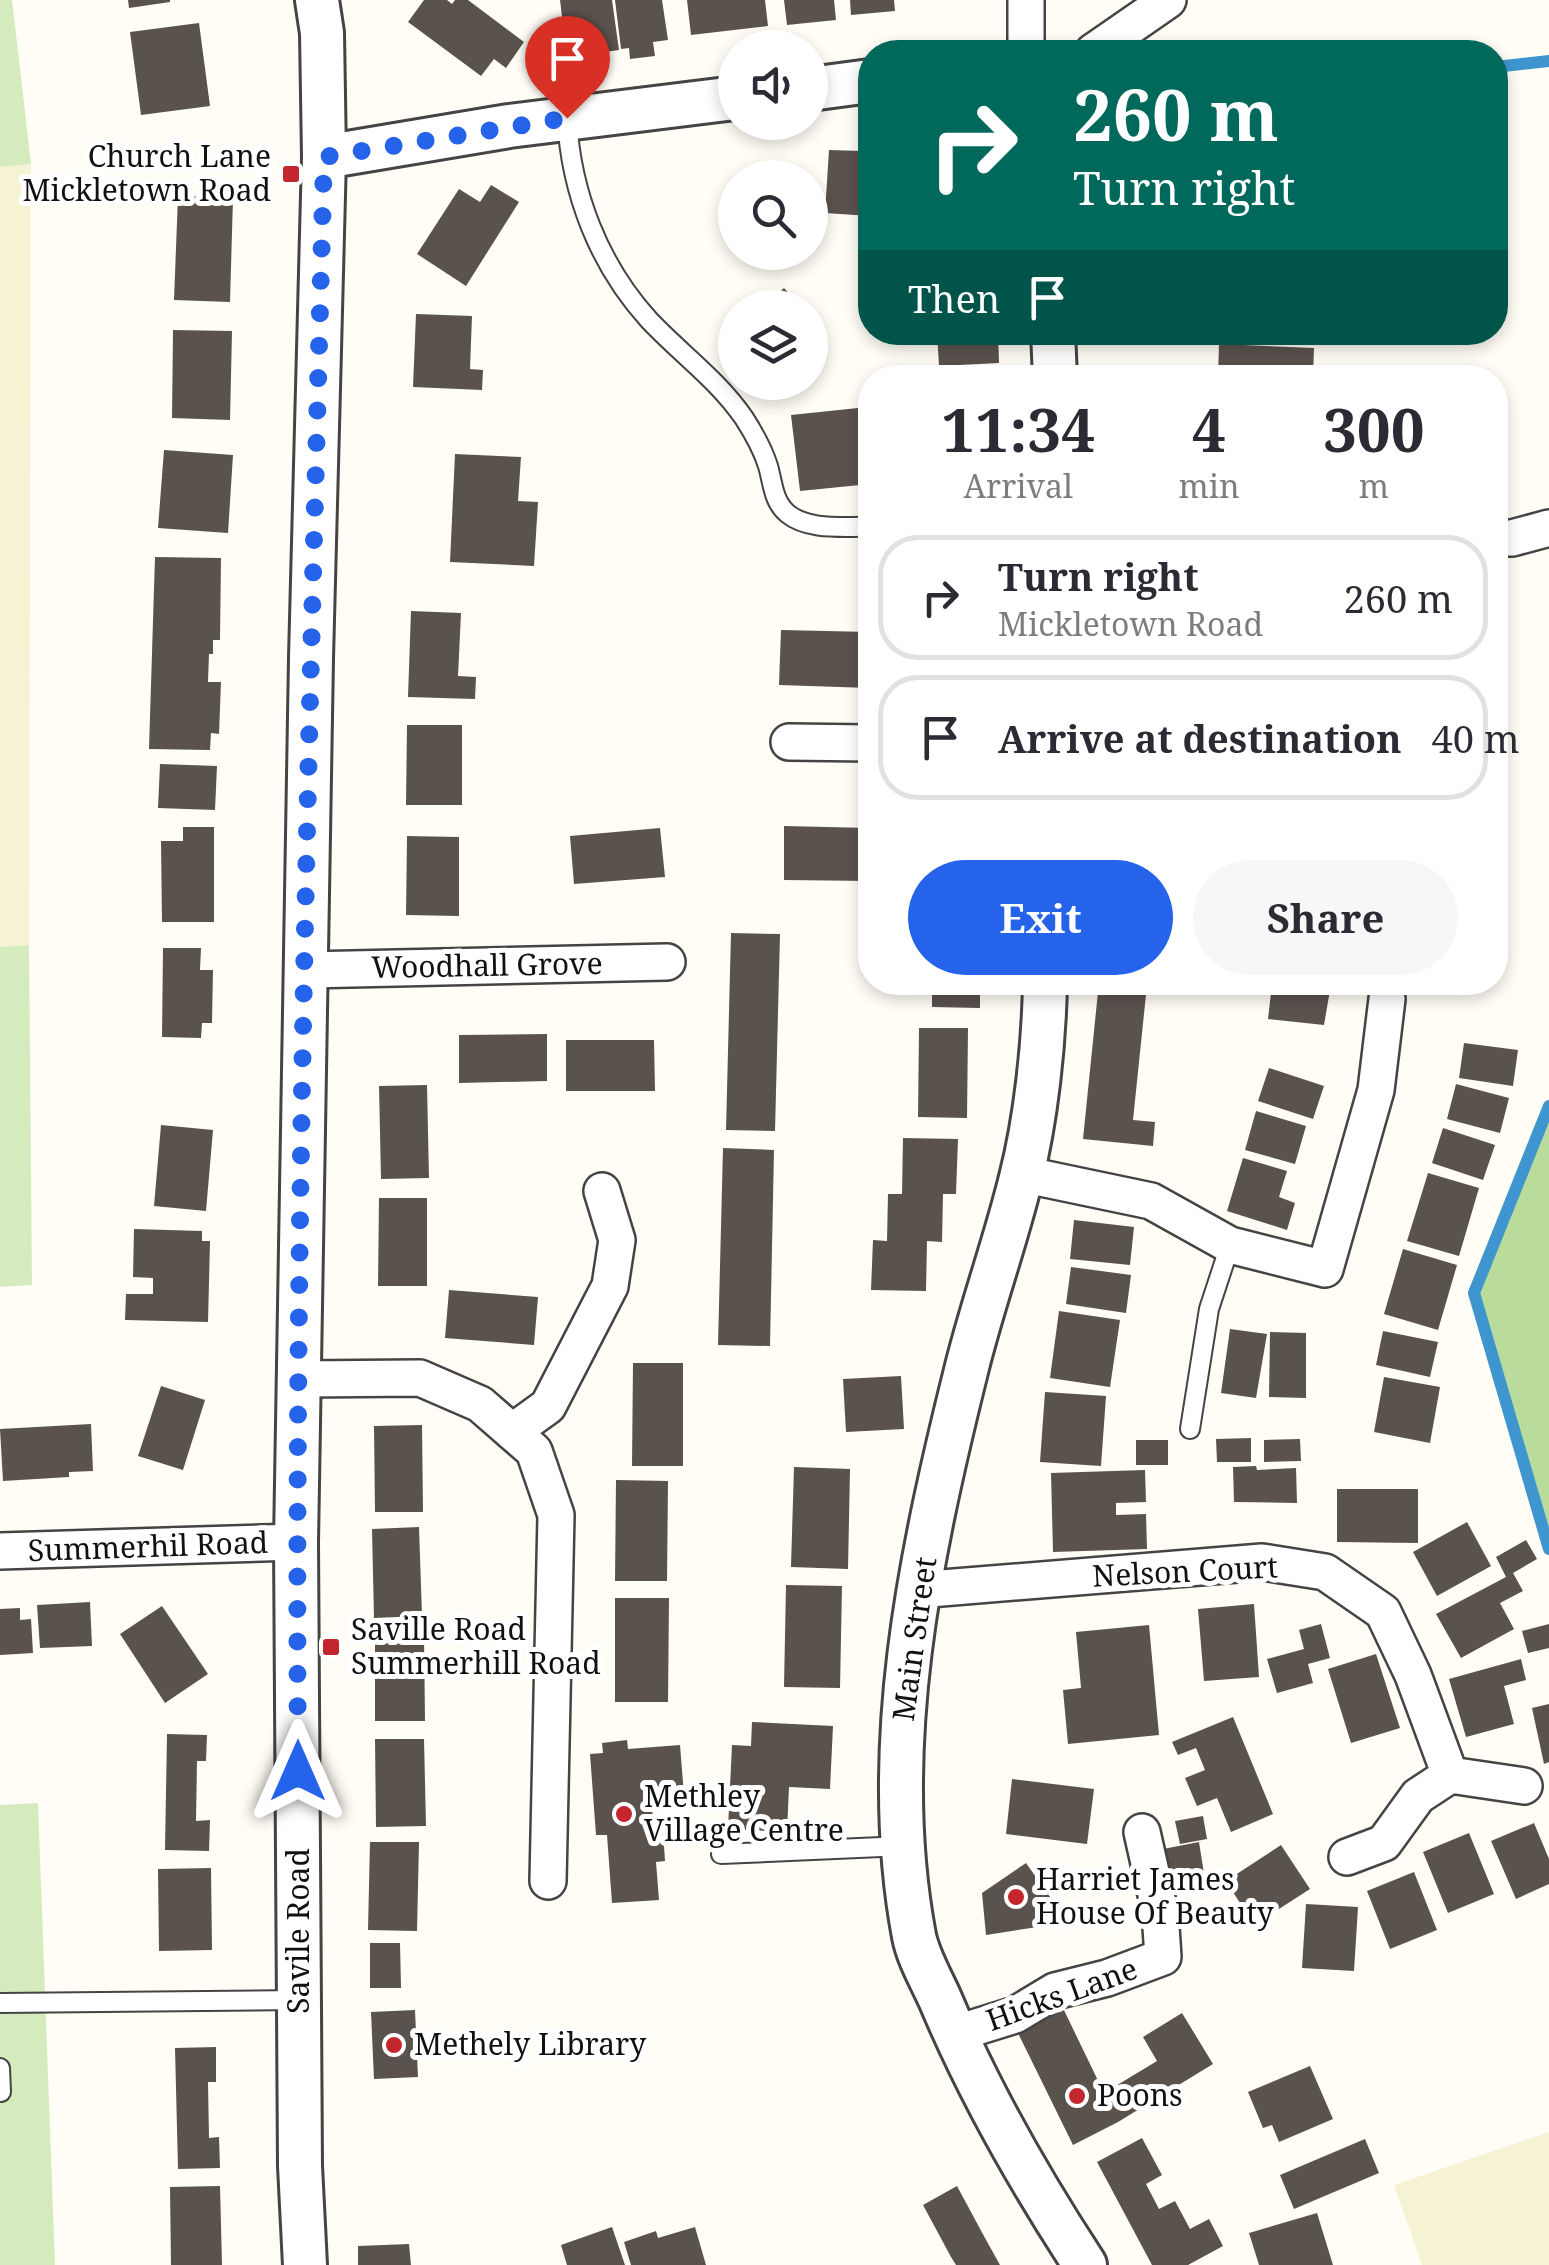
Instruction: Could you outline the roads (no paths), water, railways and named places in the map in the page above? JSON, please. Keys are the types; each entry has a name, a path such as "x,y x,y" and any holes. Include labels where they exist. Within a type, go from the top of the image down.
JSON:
{"street":[{"name":"Savile Road","path":"306,2265 300,2166 296,1542 324,157 322,32 317,0"},
{"path":"1026,0 1026,40"},
{"path":"1110,40 1168,0"},
{"path":"828,86 858,82"},
{"path":"324,157 567,118 718,100"},
{"path":"1508,538 1549,528"},
{"path":"789,742 858,743"},
{"name":"Woodhall Grove","path":"306,970 667,962"},
{"name":"Main Street","path":"1044,995 1044,1032 1022,1174 965,1374 918,1590 900,1759 904,1846 915,1940 954,2034 1041,2198 1085,2265"},
{"path":"1022,1174 1151,1201 1230,1245 1325,1268 1376,1090 1386,999"},
{"path":"512,1432 548,1406 610,1286 616,1240 602,1191"},
{"path":"299,1379 420,1378 480,1404 534,1451 556,1516 548,1881"},
{"name":"Summerhil Road","path":"0,1551 296,1542"},
{"name":"Nelson Court","path":"918,1590 1262,1562 1326,1572 1383,1612 1413,1675 1450,1775"},
{"path":"1346,1858 1384,1843 1418,1796 1450,1775 1524,1786"},
{"name":"Hicks Lane","path":"954,2034 1015,2015 1055,1990 1107,1978 1163,1957 1160,1912 1142,1832"}],"lane":[{"path":"567,118 568,148 586,219 613,272 649,320 718,383 747,422 767,464 774,494 788,514 813,525 858,527"},
{"path":"1190,1429 1209,1310 1230,1245"},
{"path":"721,1854 904,1846"},
{"path":"0,2003 299,2000"},
{"path":"0,2068 1,2092"}],"waterway":[{"path":"1508,66 1549,61"},
{"path":"1549,1106 1474,1293 1549,1549"}],"place":[{"name":"Church Lane Mickletown Road","path":"291,174"},
{"name":"Saville Road Summerhill Road","path":"331,1647"},
{"name":"Methley Village Centre","path":"624,1814"},
{"name":"Harriet James House Of Beauty","path":"1016,1897"},
{"name":"Methely Library","path":"394,2045"},
{"name":"Poons","path":"1077,2096"}]}
